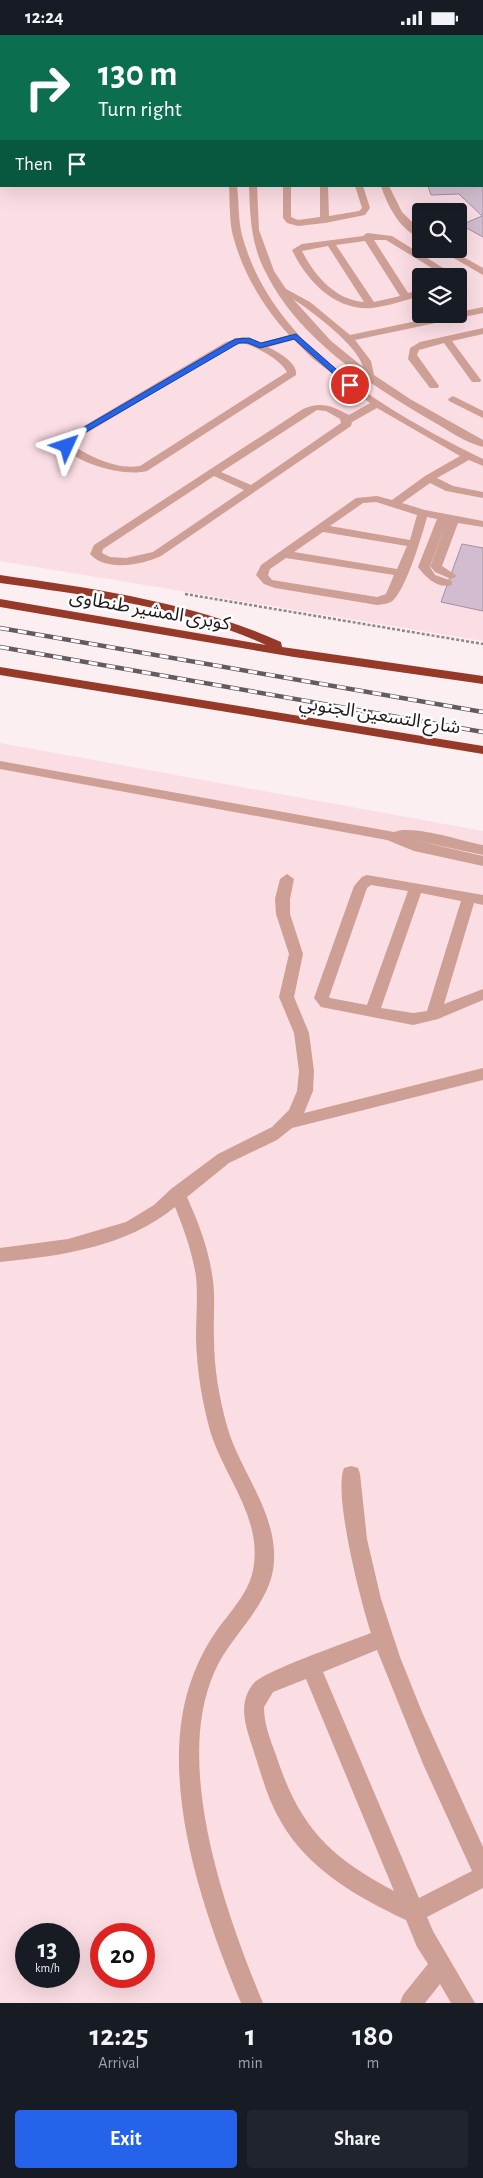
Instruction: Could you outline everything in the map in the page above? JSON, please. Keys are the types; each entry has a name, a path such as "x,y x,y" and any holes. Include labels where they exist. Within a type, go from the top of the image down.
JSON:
{"highway":[{"path":"0,579 134,600 190,613 244,630 294,653 483,680"},
{"name":"كوبرى المشير طنطاوى","path":"0,603 294,653"},
{"name":"شارع التسعين الجنوبي","path":"0,671 483,750"}],"street":[{"path":"233,187 234,222 243,255 271,308 296,336 350,385 376,404 419,431 483,463"},
{"path":"253,187 252,205 256,233 268,265 280,288 315,332 369,378 424,413 483,444"},
{"path":"287,187 288,220 298,223 325,220 364,211 366,207 358,187"},
{"path":"324,187 323,209 325,220"},
{"path":"385,187 390,203 398,216 412,228"},
{"path":"367,236 380,260 406,297"},
{"path":"412,295 371,305 357,305 340,299 313,277 297,252 298,249 367,236 390,239 437,268"},
{"path":"330,242 371,305"},
{"path":"459,258 483,272"},
{"path":"434,266 447,266 462,260"},
{"path":"464,268 471,265"},
{"path":"280,288 312,308 365,358 369,378"},
{"path":"467,304 483,301"},
{"path":"346,339 483,311"},
{"path":"338,331 412,316"},
{"path":"434,386 413,359 412,352 423,344 483,331"},
{"path":"260,346 291,367 290,375 143,469 120,471 67,446 67,441 233,342 249,341 260,346 296,336"},
{"path":"446,339 476,380"},
{"path":"350,385 369,378"},
{"path":"453,399 483,415"},
{"path":"347,420 324,407 310,409 98,547 96,554 105,558 130,561 152,557 346,425 347,420 376,404"},
{"path":"394,504 429,478 468,456"},
{"path":"212,472 251,489"},
{"path":"429,478 450,489 483,495"},
{"path":"424,513 402,573 391,596 382,601 268,581 264,578 262,571 360,500 377,499 424,513 483,524"},
{"path":"449,518 424,567 431,577 449,579"},
{"path":"321,528 414,544"},
{"path":"285,554 402,573"},
{"path":"0,765 390,836 418,836 483,850"},
{"path":"390,836 414,846 483,861"},
{"path":"0,1255 51,1248 116,1233 151,1217 215,1163 261,1141 287,1123 296,1111 306,1085 304,1043 299,1026 287,1001 287,987 296,958 293,939 287,929 282,909 282,899 287,879"},
{"path":"433,1015 476,899 372,879 363,883 322,995 326,1003 414,1019 433,1015 483,994"},
{"path":"372,1012 416,887"},
{"path":"287,1123 483,1074"},
{"path":"177,1195 190,1219 204,1277 206,1360 214,1413 234,1467 263,1528 265,1546 264,1565 253,1597 219,1643 207,1664 196,1694 190,1734 192,1793 201,1843 229,1946 252,2003"},
{"path":"351,1474 357,1543 364,1579 382,1638 441,1783 483,1870"},
{"path":"382,1638 266,1685 255,1698 252,1707 254,1724 286,1812 307,1840 346,1874 382,1896 414,1911"},
{"path":"311,1667 414,1911 440,1967 464,2003"},
{"path":"414,1911 483,1877"},
{"path":"411,2003 440,1967"}],"path":[{"path":"176,593 483,644"}],"shaded area":[{"path":"0,187 483,187 483,641 0,561"},
{"path":"0,743 483,831 483,2003 0,2003"}],"building":[{"path":"428,187 483,187 483,237 467,228 467,222 482,216 459,194 431,195"},
{"path":"462,544 483,548 483,611 441,602"}],"railway":[{"path":"0,628 483,712"},
{"path":"0,647 483,732"}],"route":[{"path":"67,446 67,441 233,342 249,341 260,346 296,336 350,385"}]}
